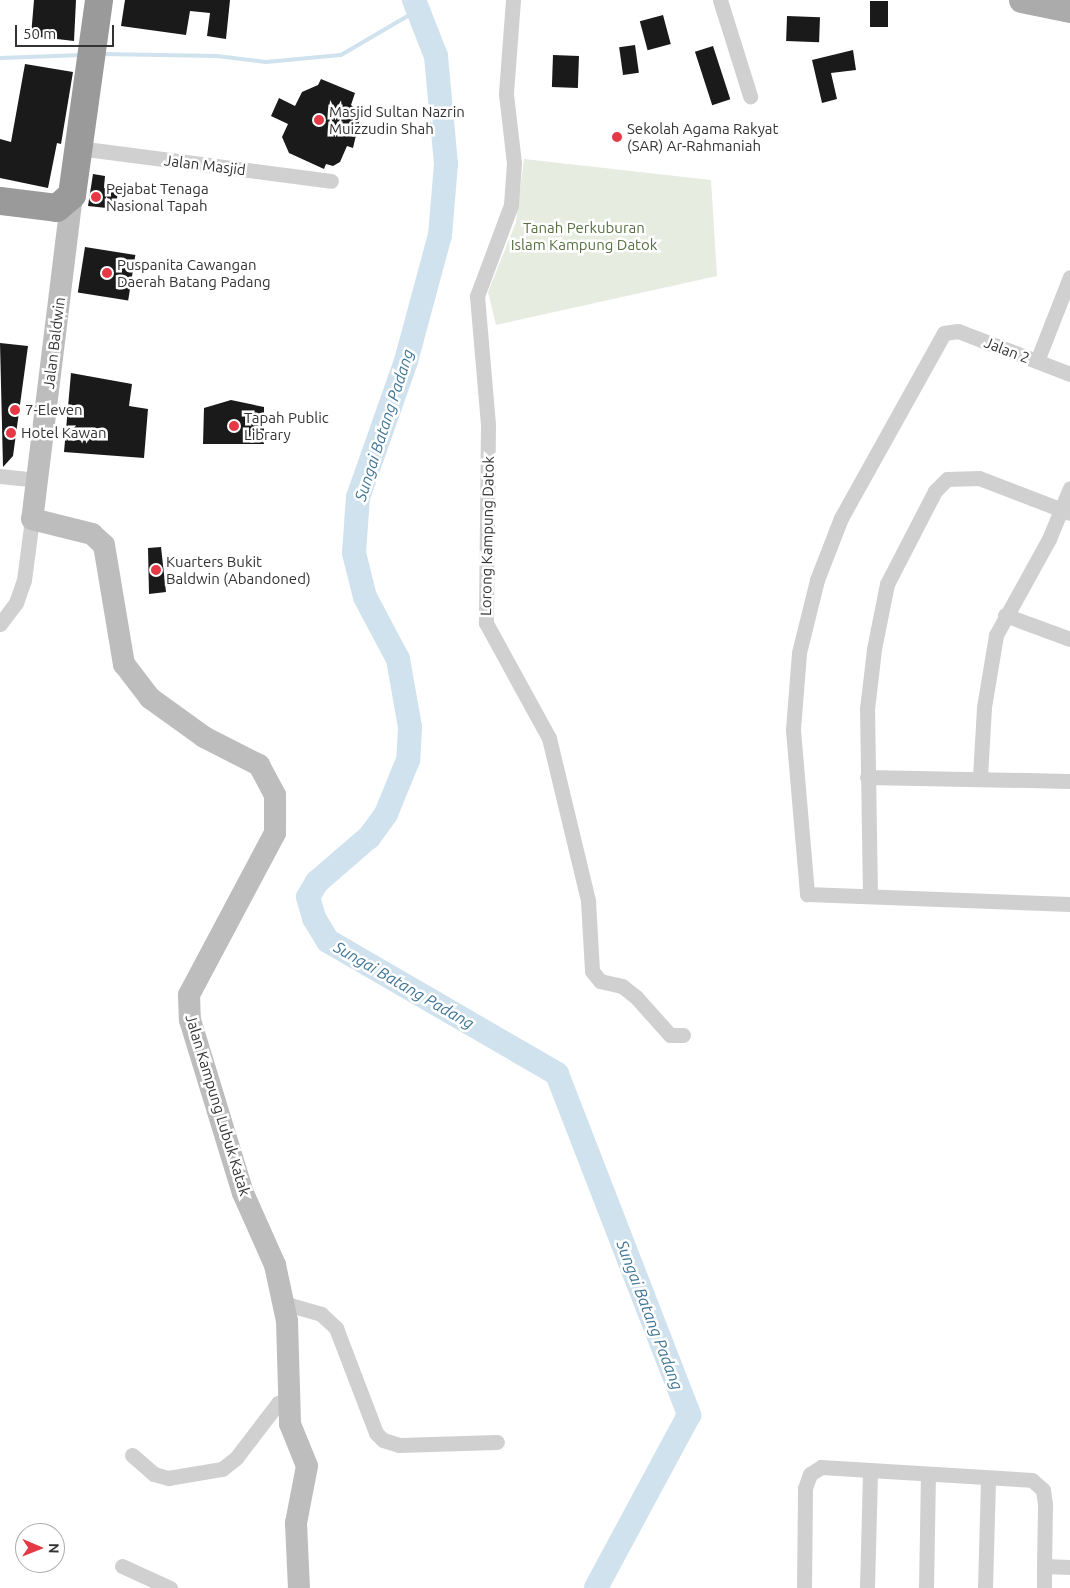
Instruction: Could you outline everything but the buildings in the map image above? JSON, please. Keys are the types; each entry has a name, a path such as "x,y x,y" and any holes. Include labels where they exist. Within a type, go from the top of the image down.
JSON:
{"highway":[{"path":"0,201 65,201 78,148 99,0"}],"main road":[{"path":"1021,0 1070,10"}],"street":[{"name":"Lorong Kampung Datok","path":"513,0 506,94 514,163 511,204 477,296 488,424 486,623 550,738 588,901 592,971 600,981 622,986 636,997 670,1034 683,1035"},
{"path":"720,0 750,96"},
{"name":"Jalan Masjid","path":"78,148 331,181"},
{"name":"Jalan Baldwin","path":"32,519 68,233 65,201"},
{"path":"1038,361 1070,277"},
{"name":"Jalan 2","path":"870,896 807,894 794,730 799,654 817,580 841,518 917,389 944,333 958,331 1070,374"},
{"path":"0,476 37,481"},
{"path":"1066,512 961,476 947,479 935,491 887,584 867,708 867,777 870,896 1070,904"},
{"path":"980,777 984,707 996,635 1005,615 1066,512 1070,488"},
{"path":"0,624 16,603 24,580 32,519"},
{"name":"Jalan Kampung Lubuk Katak","path":"32,519 92,534 104,544 124,664 150,698 204,737 259,765 275,796 275,833 189,995 190,1020 243,1193 274,1266 283,1304 290,1424 307,1466 296,1522 299,1588"},
{"path":"1005,615 1070,639"},
{"path":"867,777 980,777 1070,781"},
{"path":"283,1304 321,1314 336,1328 376,1433 382,1440 399,1445 497,1442"},
{"path":"132,1455 154,1474 168,1478 222,1469 236,1458 278,1403 290,1399"},
{"path":"804,1588 805,1488 810,1474 820,1467 1032,1480 1043,1490 1044,1588"},
{"path":"867,1588 870,1470"},
{"path":"926,1588 928,1474"},
{"path":"984,1588 988,1478"},
{"path":"122,1566 170,1588"},
{"path":"1044,1566 1070,1567"}],"green space":[{"name":"Tanah Perkuburan Islam Kampung Datok","path":"524,159 711,180 717,276 496,325 488,292 516,222"}],"waterway":[{"name":"Sungai Batang Padang","path":"414,0 436,56 446,164 440,235 406,361 358,497 354,553 365,597 398,659 410,727 408,760 386,814 369,837 317,882 308,897 314,918 328,941 557,1074 689,1415 596,1588"},
{"path":"102,54 217,56 266,62 341,55 418,10"},
{"path":"0,58 83,55"}],"place":[{"name":"Masjid Sultan Nazrin Muizzudin Shah","path":"319,120"},
{"name":"Sekolah Agama Rakyat (SAR) Ar-Rahmaniah","path":"617,137"},
{"name":"Pejabat Tenaga Nasional Tapah","path":"96,197"},
{"name":"Puspanita Cawangan Daerah Batang Padang","path":"107,273"},
{"name":"7-Eleven","path":"15,410"},
{"name":"Tapah Public Library","path":"234,426"},
{"name":"Hotel Kawan","path":"11,433"},
{"name":"Kuarters Bukit Baldwin (Abandoned)","path":"156,570"}]}
